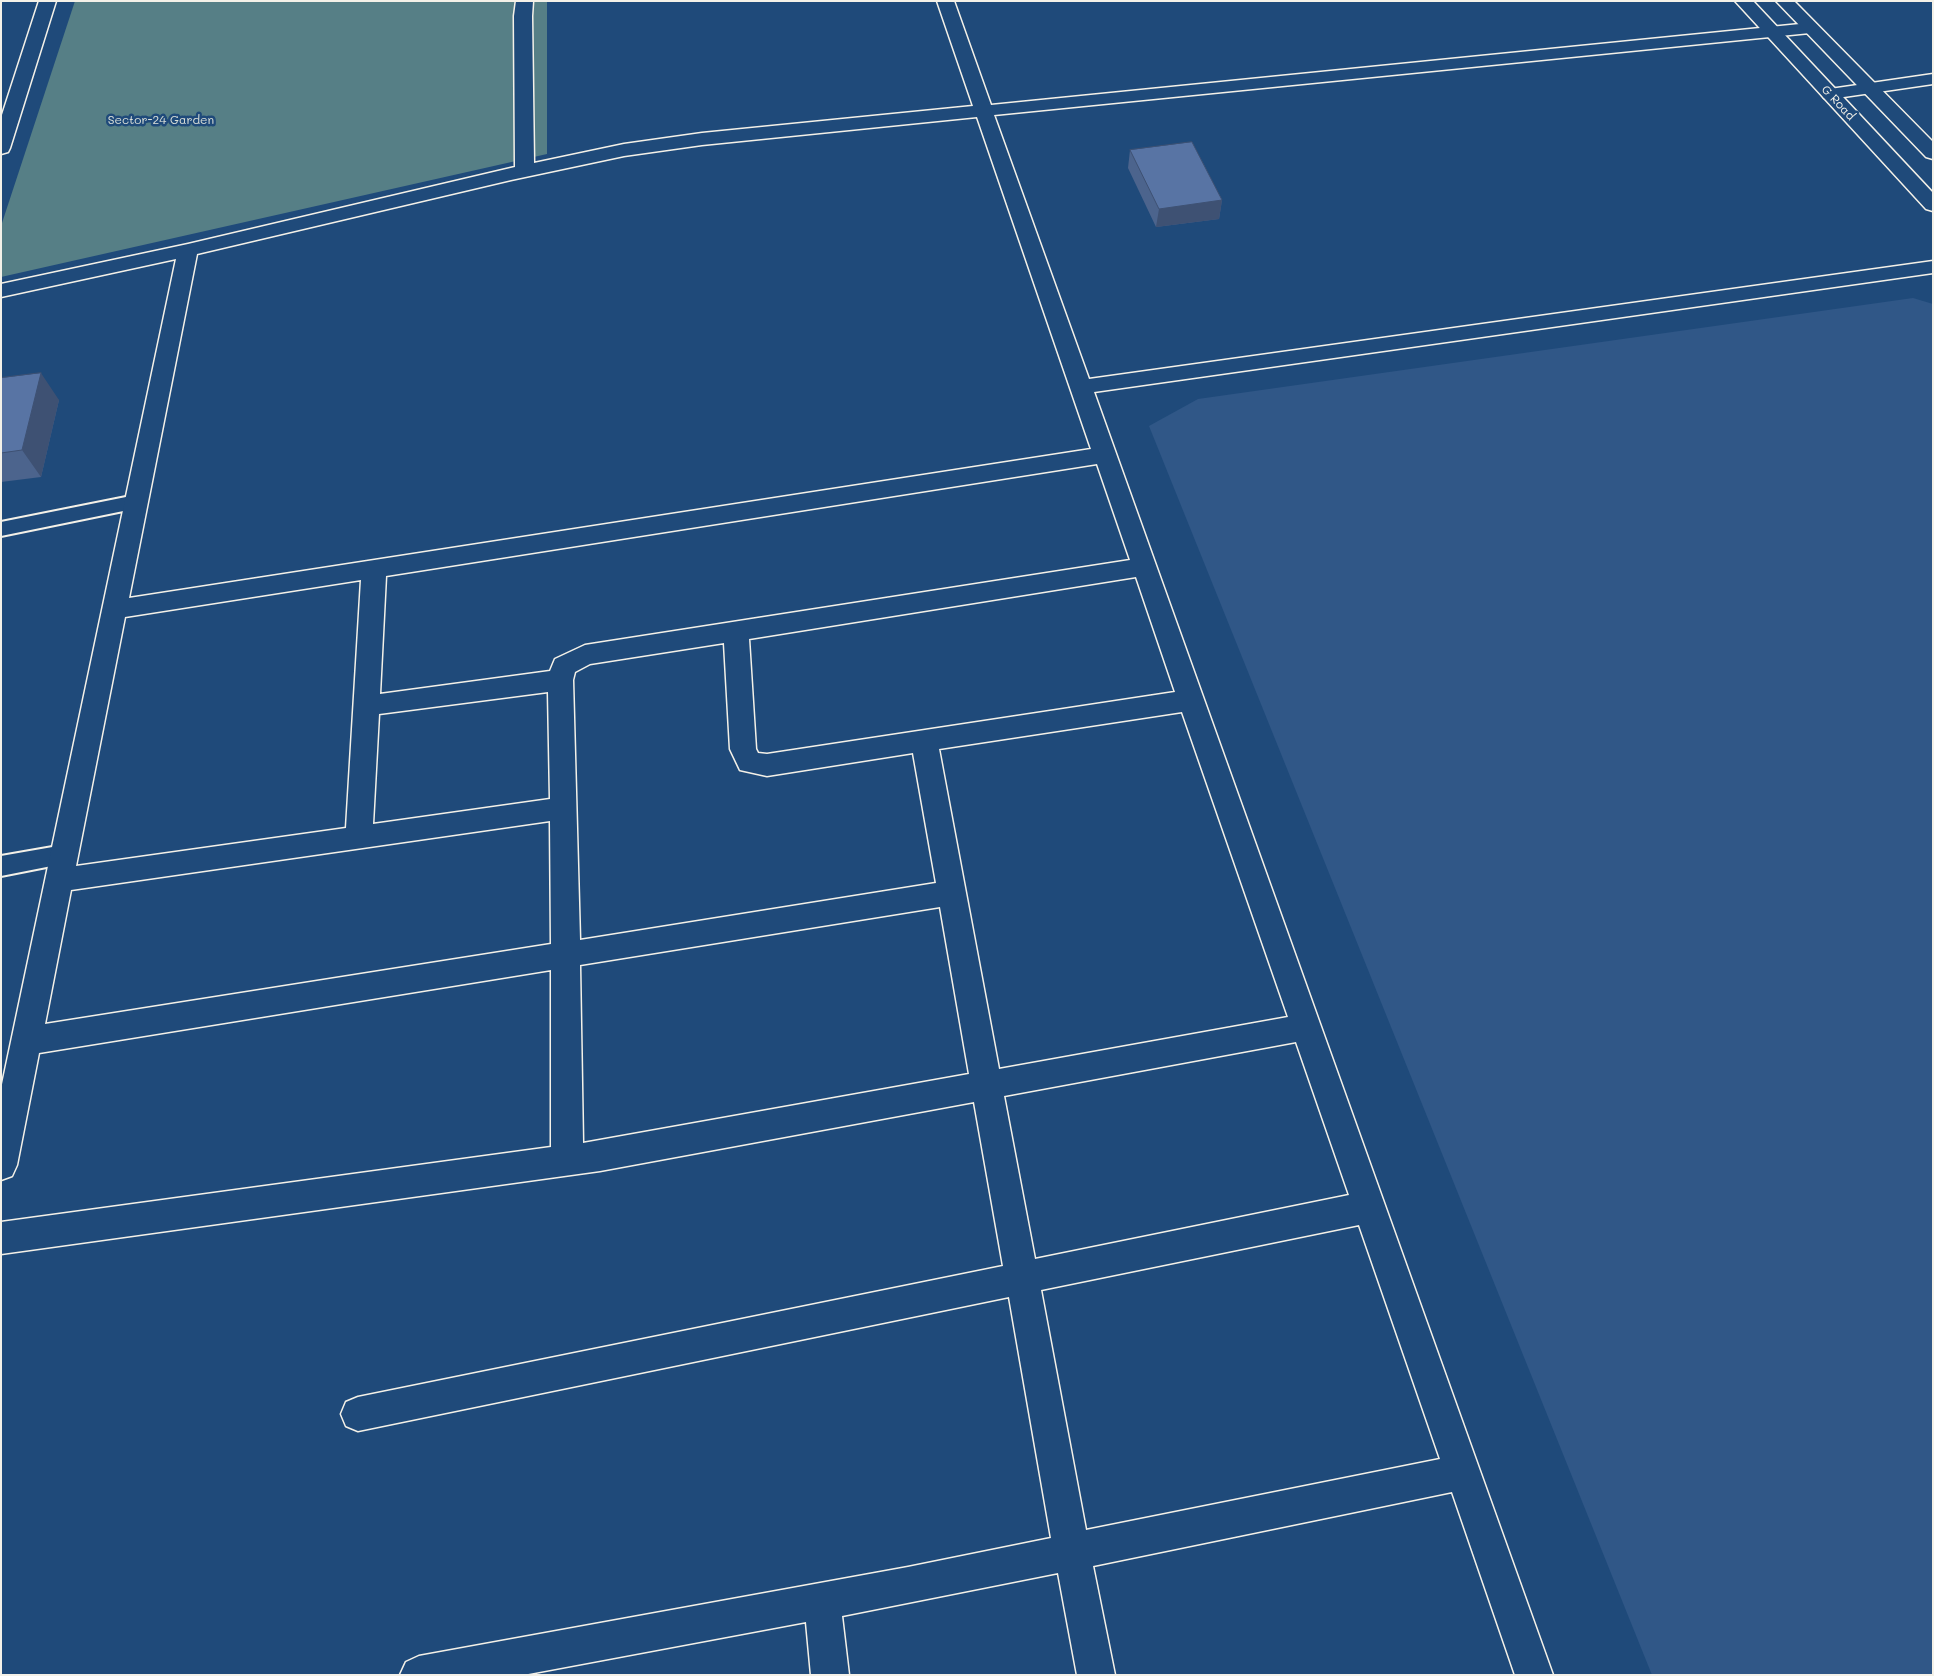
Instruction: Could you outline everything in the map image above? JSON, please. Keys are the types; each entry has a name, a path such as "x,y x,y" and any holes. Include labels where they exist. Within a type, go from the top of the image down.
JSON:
{"street":[{"path":"1,148 48,1"},
{"path":"525,1 523,16 525,171"},
{"path":"945,1 1534,1675"},
{"name":"G Road","path":"1743,1 1933,205"},
{"path":"1784,1 1933,153"},
{"path":"1,291 624,150 702,139 1810,28"},
{"path":"1830,94 1933,79"},
{"path":"1,1165 188,250"},
{"path":"1081,387 1933,267"},
{"path":"115,609 1105,455"},
{"path":"567,1160 564,808 560,680 564,666 585,655 1144,567"},
{"path":"359,837 374,569"},
{"path":"736,632 743,749 749,762 767,765 1191,700"},
{"path":"366,706 560,680"},
{"path":"924,742 1096,1675"},
{"path":"60,880 564,808"},
{"path":"27,1041 951,893"},
{"path":"1,1238 600,1156 1306,1027"},
{"path":"358,1414 1369,1207"},
{"path":"420,1675 822,1601 1463,1472"},
{"path":"822,1601 830,1675"}],"lane":[{"path":"1,529 136,502"},
{"path":"1,866 64,855"}],"shaded area":[{"path":"1913,298 1933,304 1933,1675 1652,1675 1149,426 1198,399"}],"green space":[{"name":"Sector-24 Garden","path":"75,1 547,1 547,154 1,277 1,226"}],"building":[{"path":"1192,142 1222,200 1159,209 1130,150"},
{"path":"41,373 22,450 1,453 1,378"}]}
